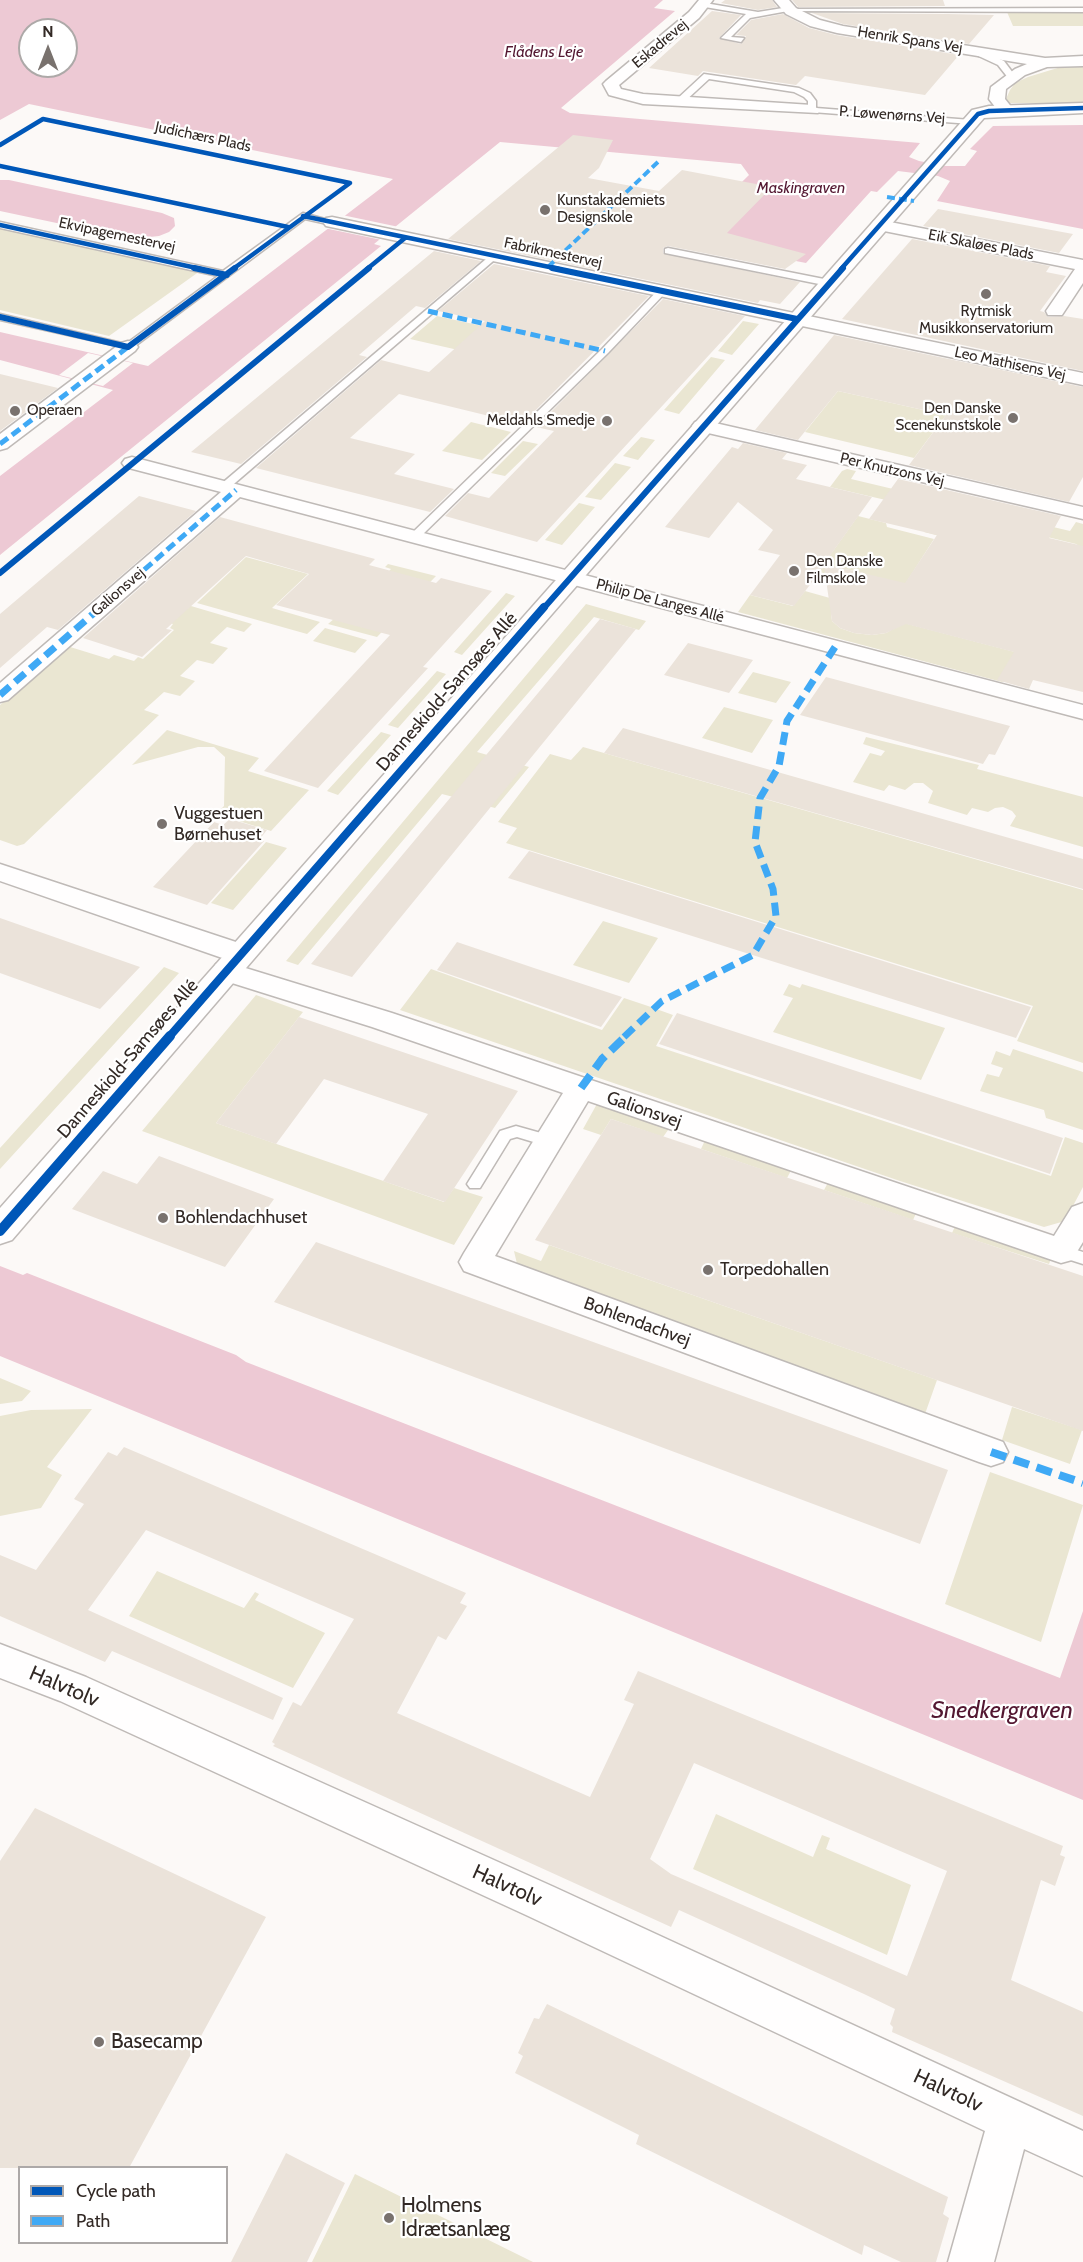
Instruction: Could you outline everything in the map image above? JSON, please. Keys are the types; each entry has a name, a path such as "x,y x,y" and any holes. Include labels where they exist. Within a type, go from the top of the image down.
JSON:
{"street":[{"name":"Eskadrevej","path":"611,84 694,15 704,2"},
{"name":"Henrik Spans Vej","path":"787,7 815,22 842,30 1046,63"},
{"path":"1005,109 997,99 997,94 999,87 1012,77 1083,51"},
{"path":"1046,63 1083,61"},
{"name":"P. Løwenørns Vej","path":"611,84 614,92 625,96 812,110"},
{"name":"Danneskiold-Samsøes Allé","path":"1,1230 702,426 978,114 1005,109 1083,108"},
{"name":"Fabrikmestervej","path":"332,222 797,319"},
{"name":"Eik Skaløes Plads","path":"880,225 1083,265"},
{"path":"1055,311 1083,270"},
{"name":"Leo Mathisens Vej","path":"797,319 1083,379"},
{"path":"0,444 125,350"},
{"name":"Per Knutzons Vej","path":"702,426 1083,513"},
{"name":"Philip De Langes Allé","path":"132,463 571,576 1083,712"},
{"name":"Galionsvej","path":"0,695 230,489"},
{"name":"Galionsvej","path":"0,872 382,1020 1072,1255"},
{"name":"Bohlendachvej","path":"581,1088 475,1262 991,1452"},
{"path":"1072,1255 1083,1215"},
{"name":"Halvtolv","path":"0,1661 73,1689 550,1906 1083,2154"},
{"path":"971,2262 1010,2120"}],"lane":[{"path":"704,2 760,14"},
{"path":"741,40 725,38 748,16 787,7 1083,10"},
{"path":"973,50 1001,63 1012,77"},
{"name":"P. Løwenørns Vej","path":"680,101 707,76 796,90 807,95 812,101 812,110 971,122"},
{"name":"Fabrikmestervej","path":"227,275 303,216 332,222"},
{"name":"Ekvipagemestervej","path":"0,225 227,275"},
{"path":"668,251 829,283"},
{"path":"230,489 495,256"},
{"path":"0,317 125,350 227,275"},
{"path":"415,536 605,351 662,291"},
{"path":"475,1184 505,1135 516,1131 550,1141"}],"shaded area":[{"path":"1007,12 1083,12 1083,26 1013,26"},
{"path":"1083,64 1083,103 1008,103 1006,99 1015,83 1028,77 1064,66"},
{"path":"0,227 200,271 109,336 0,310"},
{"path":"437,316 505,331 515,363 410,339"},
{"path":"743,321 759,324 732,355 718,351"},
{"path":"711,357 725,360 679,414 664,410"},
{"path":"838,391 946,415 914,458 805,432"},
{"path":"471,422 511,432 482,460 442,451"},
{"path":"641,437 655,440 638,460 623,456"},
{"path":"523,441 538,444 505,476 491,473"},
{"path":"615,463 631,467 601,500 585,497"},
{"path":"847,469 856,471 851,479 1070,531 1076,522 1083,524 1083,549 1076,544 1035,534 947,538 924,532 937,512 830,487 842,471"},
{"path":"579,503 595,507 562,545 545,540"},
{"path":"858,516 886,523 887,527 934,539 900,592 863,573 845,569 839,578 818,572"},
{"path":"246,557 308,574 272,608 320,622 307,634 197,603"},
{"path":"388,564 436,576 377,637 328,624 391,569 385,567"},
{"path":"805,591 837,600 831,613 832,621 840,628 854,633 872,635 886,633 904,623 1015,652 1008,680 1002,682 738,612 750,595 793,606"},
{"path":"506,593 515,596 462,655 454,652"},
{"path":"174,601 252,624 244,632 227,627 210,643 228,648 213,664 197,660 180,676 195,681 180,696 164,692 144,710 159,715 24,844 17,846 0,840 0,705 67,646 109,659 114,655 134,661 138,657 143,659 174,630 170,628 173,624 154,619"},
{"path":"586,604 646,621 639,630 594,617 477,752 529,767 495,808 442,794 298,965 286,961"},
{"path":"325,628 367,640 355,653 313,641"},
{"path":"437,671 446,674 398,728 388,725"},
{"path":"753,672 791,682 776,703 738,693"},
{"path":"724,707 773,720 752,753 702,738"},
{"path":"167,730 259,758 248,771 309,790 271,831 216,814 224,806 225,757 214,747 198,747 132,765"},
{"path":"381,732 391,735 338,795 327,791"},
{"path":"866,737 979,765 977,769 1083,797 1083,847 1010,826 1016,816 1012,811 1003,807 988,812 972,808 967,815 928,803 933,791 923,783 914,783 905,790 889,785 884,791 853,782 870,753 881,756 885,751 863,744"},
{"path":"583,747 1083,890 1083,1063 1017,1041 1033,1006 506,843 517,828 498,822 550,754 571,760"},
{"path":"266,842 287,848 233,910 211,903"},
{"path":"603,921 658,938 629,983 573,965"},
{"path":"164,967 179,973 0,1169 0,1148"},
{"path":"431,969 602,1030 624,998 648,1006 673,1015 656,1046 1051,1176 1065,1137 1083,1143 1083,1187 1065,1221 1044,1227 900,1181 400,1010"},
{"path":"789,984 800,988 802,984 945,1028 921,1080 773,1032 793,998 783,995"},
{"path":"256,995 303,1012 216,1123 444,1202 454,1188 483,1197 454,1245 142,1131"},
{"path":"1013,1049 1083,1072 1083,1130 1046,1118 1044,1110 980,1091 987,1074 999,1077 1003,1068 991,1064 996,1051 1010,1056"},
{"path":"598,1102 671,1126 663,1137 611,1119 601,1135 583,1129"},
{"path":"707,1136 794,1165 787,1178 701,1149"},
{"path":"831,1177 919,1207 913,1220 824,1190"},
{"path":"958,1220 1054,1251 1049,1264 952,1233"},
{"path":"549,1245 937,1380 925,1414 530,1273 517,1264 514,1251 541,1261"},
{"path":"0,1378 31,1391 22,1401 0,1404"},
{"path":"1012,1407 1082,1430 1070,1464 1002,1440"},
{"path":"92,1409 47,1467 62,1475 41,1508 0,1516 0,1416 31,1410"},
{"path":"990,1472 1083,1505 1041,1642 945,1604"},
{"path":"157,1571 244,1608 255,1592 259,1594 255,1600 325,1633 293,1688 129,1616"},
{"path":"716,1814 813,1857 822,1835 830,1838 826,1849 911,1885 887,1955 693,1869"},
{"name":"Holmens Idrætsanlæg","path":"355,2174 533,2262 312,2262"}],"water":[{"path":"0,0 663,0 654,8 675,11 561,108 570,113 920,143 909,157 946,166 965,166 977,151 970,149 993,126 1083,125 1083,229 937,201 950,181 938,176 898,171 877,192 871,191 806,263 684,239 749,175 741,164 500,142 374,244 381,246 0,555 0,476 113,390 0,360 0,332 148,366 393,179 29,104 0,120"},
{"path":"0,180 162,213 174,218 175,226 169,232 159,236 132,239 0,211"},
{"name":"Snedkergraven","path":"0,1266 23,1275 27,1273 236,1355 246,1362 1060,1678 1083,1611 1083,1800 0,1356"}],"pier":[{"path":"342,215 399,227 382,240 324,228"},
{"path":"88,353 133,363 103,386 59,375"}],"building":[{"path":"725,0 772,0 777,7 758,10 721,3"},
{"path":"792,0 943,0 945,6 798,7"},
{"path":"712,11 741,15 719,38 741,44 746,36 736,35 751,20 783,14 809,28 836,35 959,55 925,95 805,76 796,85 703,71 698,76 649,68"},
{"path":"812,13 994,15 969,44 843,24"},
{"path":"573,135 613,140 599,168 588,178 659,191 682,170 772,187 727,233 806,254 785,269 668,246 663,248 663,253 800,282 780,304 760,300 758,303 448,239"},
{"path":"938,209 1073,234 1059,253 923,226"},
{"path":"912,239 1050,266 1046,272 1066,276 1040,311 1048,317 1064,316 1083,319 1083,371 842,319"},
{"path":"434,251 481,261 425,308 416,306 359,355 367,357 241,464 191,452"},
{"path":"494,264 649,296 522,424 399,394 350,438 415,454 394,474 454,489 430,512 256,468 381,360 429,372 485,321 438,311"},
{"name":"Meldahls Smedje","path":"663,299 745,316 537,542 445,516 468,493 489,498 554,431 536,427"},
{"name":"Den Danske Scenekunstskole","path":"834,335 1083,387 1083,477 1069,502 909,465 946,415 838,391 798,440 755,430"},
{"name":"Operaen","path":"0,374 58,388 0,431"},
{"path":"743,443 787,453 782,459 807,465 796,479 872,497 824,564 905,583 937,535 869,519 898,479 1061,516 1049,538 1083,546 1083,692 1033,680 1029,689 997,680 1014,652 906,624 886,633 872,635 854,633 840,628 832,621 824,566 794,606 750,595 780,555 758,550 773,530 738,502 709,538 665,527 732,447 738,449"},
{"path":"139,496 196,511 58,630 47,627 0,668 0,614"},
{"path":"220,517 375,559 369,565 436,583 441,578 492,591 423,667 428,668 318,788 264,771 390,635 276,605 309,574 246,556 166,629 172,630 142,657 83,638"},
{"path":"600,619 636,629 352,977 311,964"},
{"path":"688,643 753,660 729,693 664,675"},
{"path":"826,677 1010,726 995,755 989,754 983,764 800,715"},
{"path":"623,728 1083,859 1083,889 604,753"},
{"path":"230,819 267,830 259,840 264,841 207,905 153,887 214,822 223,825"},
{"path":"529,851 1031,1007 1016,1038 508,878"},
{"path":"0,918 140,967 100,1009 0,973"},
{"path":"457,942 622,997 601,1027 437,970"},
{"path":"677,1013 1063,1138 1050,1174 659,1044"},
{"path":"299,1017 518,1091 445,1202 383,1181 428,1114 324,1079 276,1144 216,1123"},
{"name":"Torpedohallen","path":"611,1119 1083,1276 1083,1431 535,1240"},
{"name":"Bohlendachhuset","path":"159,1156 274,1199 225,1267 72,1209 103,1171 137,1184"},
{"path":"316,1242 948,1470 920,1544 274,1302"},
{"path":"124,1447 466,1593 460,1603 467,1606 446,1640 438,1636 397,1713 590,1797 634,1704 624,1700 638,1671 1063,1846 1060,1855 1065,1857 1055,1886 1041,1880 1011,1980 1083,2012 1083,2116 892,2032 893,2027 890,2024 895,2009 864,1994 679,1910 671,1927 273,1746 275,1744 272,1742 293,1702 301,1706 354,1619 146,1530 88,1610 283,1698 273,1720 112,1651 105,1662 0,1616 0,1555 36,1570 84,1504 74,1499 108,1452 117,1456","holes":["694,1763 947,1871 907,1976 671,1874 650,1859"]},
{"name":"Basecamp","path":"35,1808 266,1917 130,2166 0,2168 0,1861"},
{"path":"547,2004 948,2197 943,2214 949,2218 936,2262 901,2262 864,2245 862,2255 636,2144 639,2135 515,2073 523,2056 518,2053 534,2018 539,2019"},
{"path":"286,2153 345,2183 307,2262 231,2262"}],"marked path":[{"path":"548,267 659,161"},
{"path":"887,197 914,201"},
{"path":"428,311 605,351"},
{"path":"0,444 128,347"},
{"path":"0,695 236,490"},
{"path":"581,1088 602,1059 662,1001 753,955 776,916 773,889 755,842 760,798 779,766 787,721 835,647"},
{"path":"991,1452 1083,1483"}],"cycle path":[{"path":"0,1231 428,739 978,114 989,111 1083,108"},
{"name":"Judichærs Plads","path":"0,145 43,119 350,183 128,347 0,317"},
{"path":"0,166 288,227"},
{"path":"303,216 797,319"},
{"path":"0,225 227,275"},
{"path":"0,573 405,238"}],"place":[{"name":"Kunstakademiets Designskole","path":"545,210"},
{"name":"Rytmisk Musikkonservatorium","path":"986,294"},
{"name":"Operaen","path":"15,411"},
{"name":"Den Danske Scenekunstskole","path":"1013,418"},
{"name":"Meldahls Smedje","path":"607,421"},
{"name":"Den Danske Filmskole","path":"794,571"},
{"name":"Vuggestuen Børnehuset","path":"162,824"},
{"name":"Bohlendachhuset","path":"163,1218"},
{"name":"Torpedohallen","path":"708,1270"},
{"name":"Basecamp","path":"99,2042"},
{"name":"Holmens Idrætsanlæg","path":"389,2218"}],"water label":[{"name":"Flådens Leje","path":"544,52"},
{"name":"Maskingraven","path":"801,188"}]}
